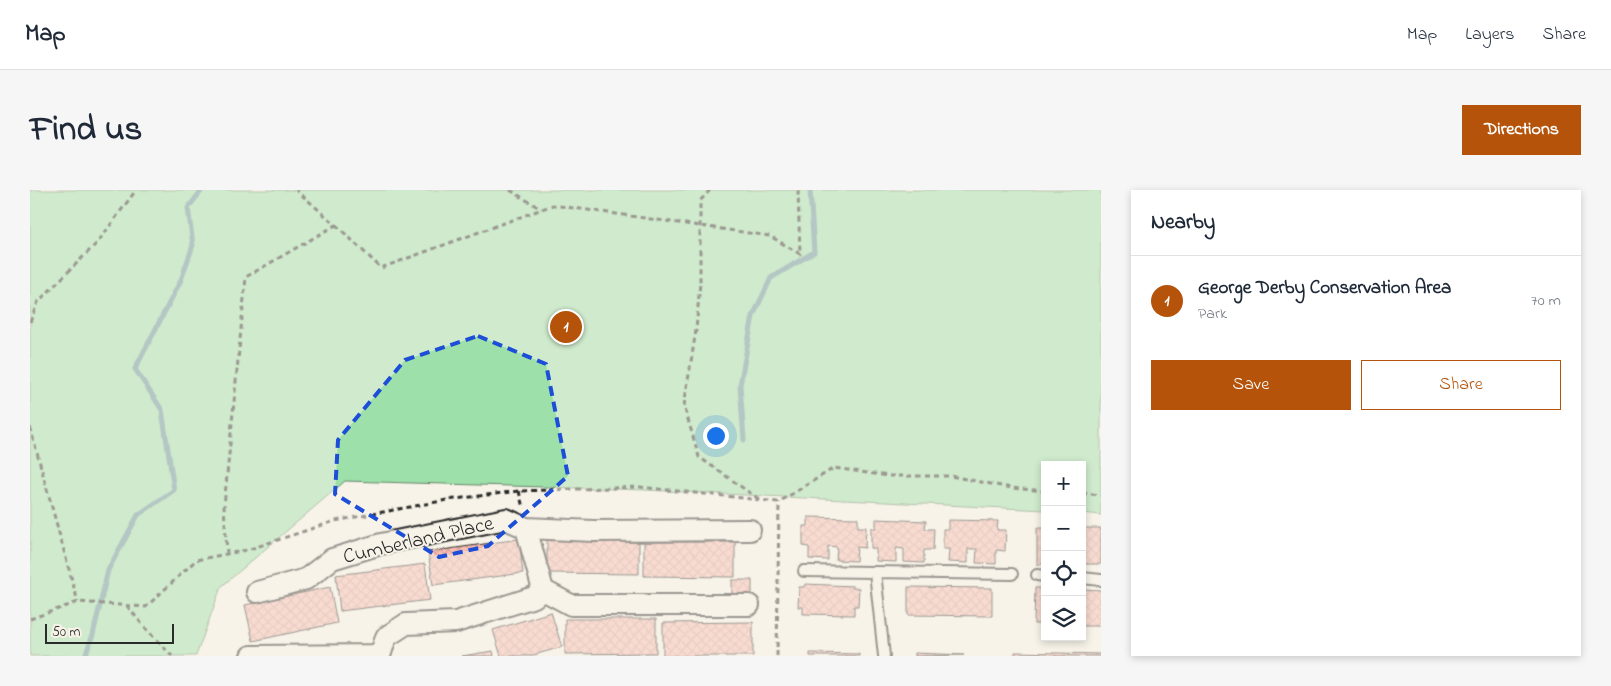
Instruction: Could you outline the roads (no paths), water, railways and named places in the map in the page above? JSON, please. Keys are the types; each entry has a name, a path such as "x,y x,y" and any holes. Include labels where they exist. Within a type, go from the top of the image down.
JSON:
{"street":[{"name":"Cumberland Place","path":"257,592 306,579 332,559 381,544 506,519 526,528 594,531 750,530"},
{"name":"Cumberland Place","path":"526,528 543,590"},
{"path":"251,656 380,655 386,636 406,624 456,622 534,597 543,590 571,605 749,605"}],"lane":[{"path":"804,571 1012,574"},
{"path":"875,572 884,656"},
{"path":"1086,578 1101,580"}],"waterway":[{"path":"85,656 93,635 108,570 138,515 174,490 162,410 135,369 181,280 193,245 188,208 202,190"},
{"path":"744,440 740,385 753,316 771,278 814,252 810,190"}],"place":[{"name":"George Derby Conservation Area","path":"566,327"}]}
